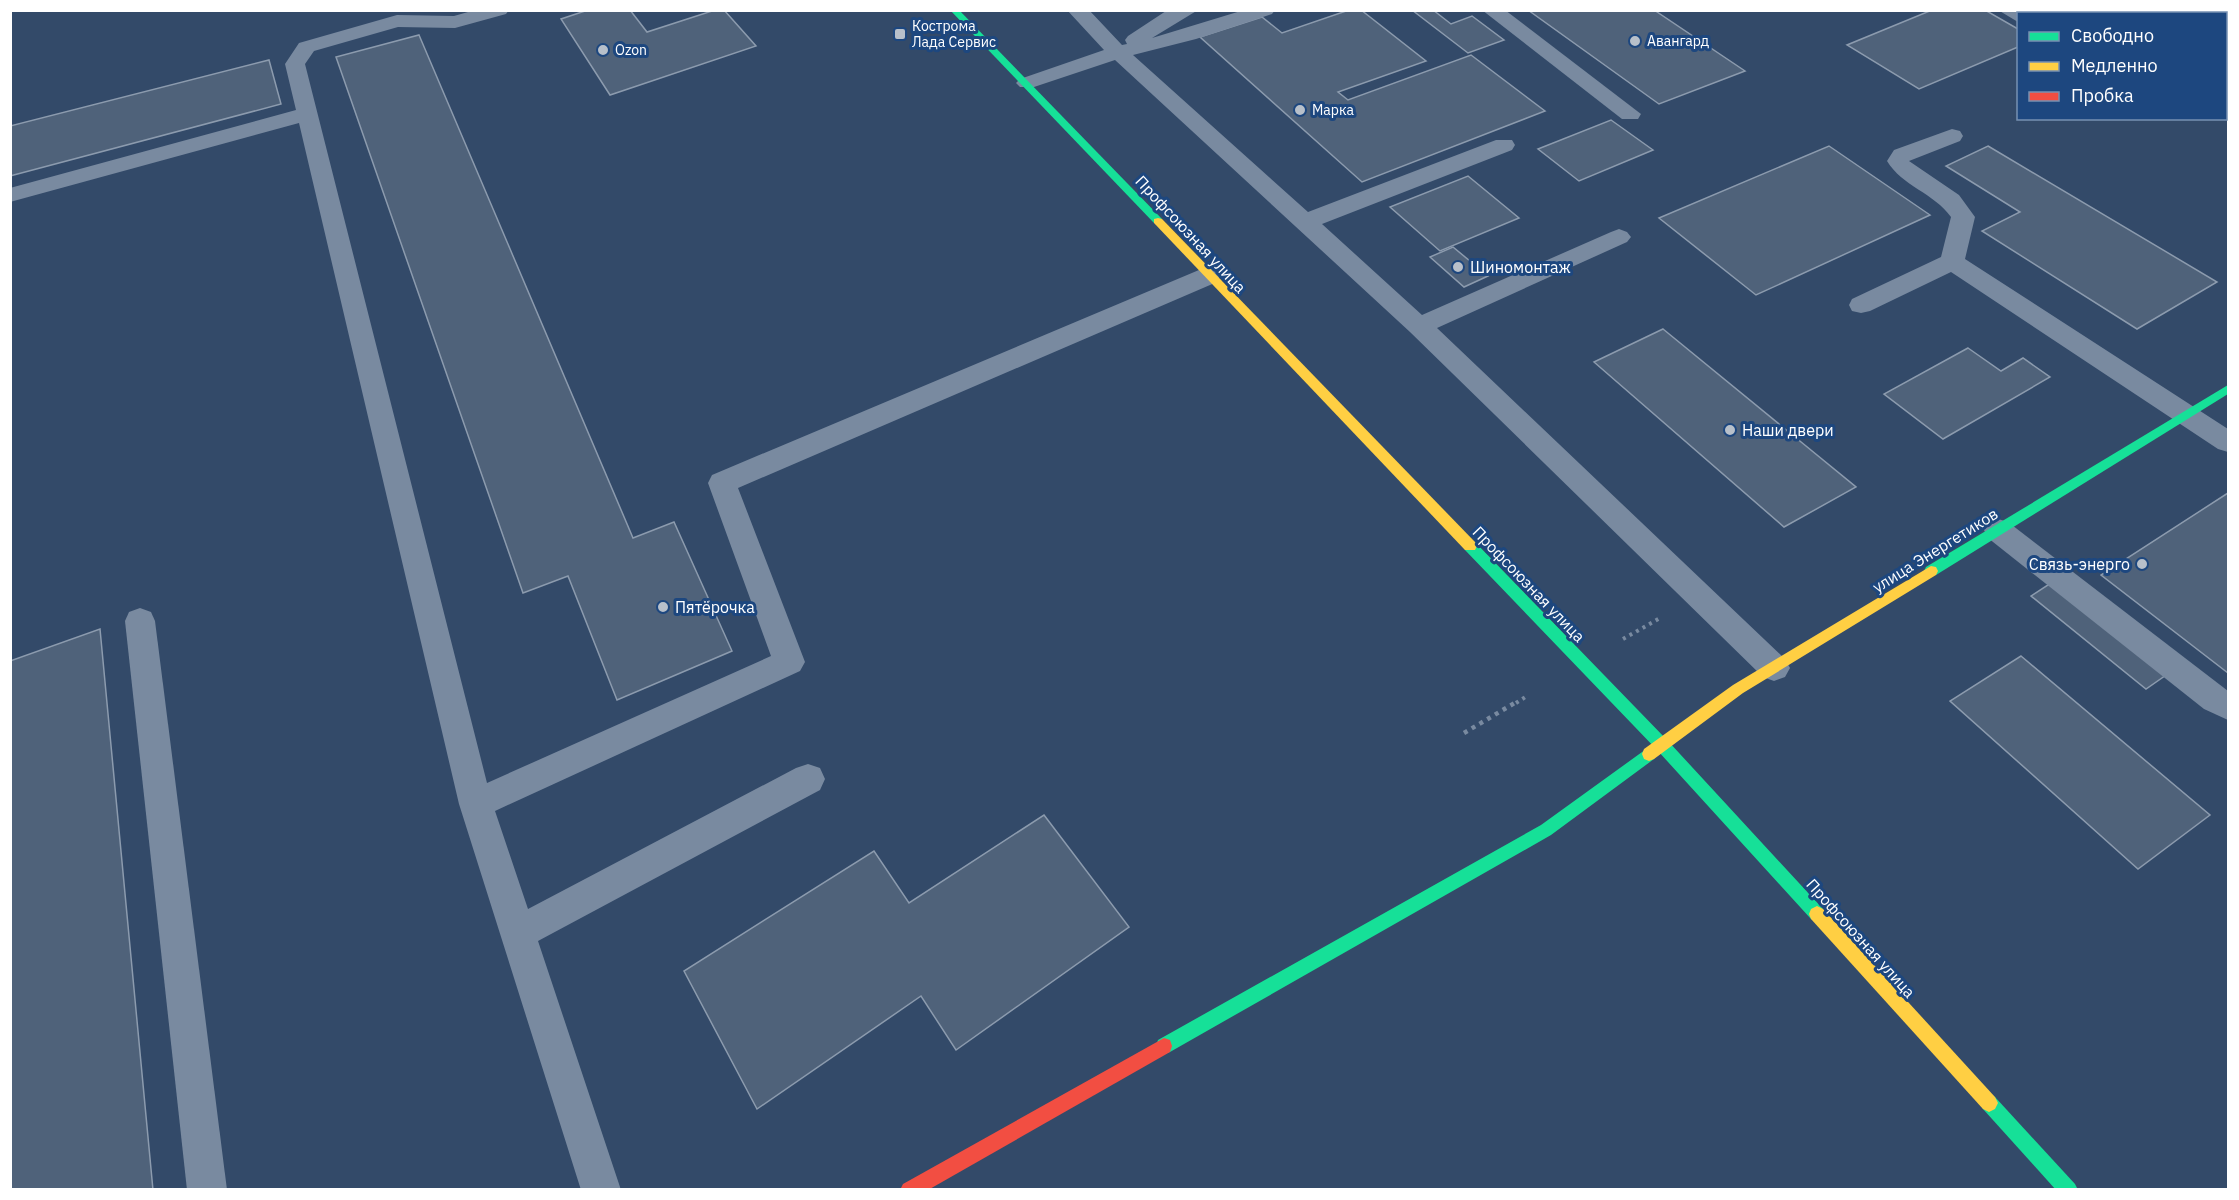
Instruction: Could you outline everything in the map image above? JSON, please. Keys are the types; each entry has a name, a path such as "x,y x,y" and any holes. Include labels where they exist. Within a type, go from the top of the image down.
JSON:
{"main road":[{"name":"Профсоюзная улица","path":"954,10 1027,83 1208,276 1663,746 2069,1190"},
{"name":"улица Энергетиков","path":"909,1190 1546,830 1738,690 2227,391"}],"lane":[{"path":"499,10 455,22 397,21 351,26 306,46 295,64 476,804 601,1190"},
{"path":"1077,10 1118,52 1419,326 1774,668"},
{"path":"1118,52 1173,15 1188,10"},
{"path":"1027,83 1118,52 1189,35 1265,10"},
{"path":"1492,10 1630,114"},
{"path":"10,195 307,114"},
{"path":"1952,136 1902,156 1898,161 1903,170 1951,200 1963,217 1952,262"},
{"path":"1305,222 1504,145"},
{"path":"1419,326 1619,237"},
{"path":"1861,305 1952,262"},
{"path":"1952,262 2229,442"},
{"path":"476,804 789,662 722,483 1208,276"},
{"path":"1998,530 2215,699 2229,706"},
{"path":"140,621 207,1190"},
{"path":"518,933 808,779"}],"path":[{"path":"1623,639 1663,616"},
{"path":"1464,733 1527,696"}],"building":[{"path":"588,10 630,10 647,32 715,10 724,10 756,46 610,95 561,19"},
{"path":"1349,10 1361,10 1426,61 1338,92 1348,100 1471,55 1545,111 1362,182 1200,37 1262,17 1282,33"},
{"path":"1412,10 1433,10 1451,24 1472,16 1504,40 1468,53"},
{"name":"Авангард","path":"1528,10 1654,10 1745,71 1659,104"},
{"path":"1932,10 1985,10 2017,28 2017,47 1919,89 1847,45"},
{"path":"2062,10 2228,10 2228,47 2227,12 2065,12"},
{"path":"419,35 633,538 674,522 732,651 617,700 568,576 523,593 336,57"},
{"path":"269,60 281,104 10,176 10,126"},
{"path":"1611,120 1653,150 1579,181 1538,149"},
{"path":"1829,146 1930,215 1756,295 1659,218"},
{"path":"1988,146 2217,282 2137,329 1982,231 2020,212 1946,166"},
{"path":"1468,176 1519,218 1440,251 1390,207"},
{"name":"Шиномонтаж","path":"1453,247 1488,276 1464,287 1430,257"},
{"name":"Наши двери","path":"1663,329 1856,487 1784,527 1594,362"},
{"path":"1968,348 2001,371 2023,358 2050,377 1943,439 1884,394"},
{"path":"2228,493 2228,673 2101,575"},
{"path":"2054,581 2169,673 2146,689 2031,596"},
{"path":"100,629 153,1190 10,1190 10,661"},
{"path":"2021,656 2210,815 2138,869 1950,701"},
{"path":"1044,815 1129,927 956,1050 921,996 757,1109 684,971 874,851 909,903"}],"traffic: fast":[{"path":"954,10 1158,221"},
{"path":"1931,571 2228,389"},
{"path":"1470,546 1663,746 1817,914"},
{"path":"1164,1046 1546,830 1649,754"},
{"path":"1989,1103 2069,1190"}],"traffic: slow":[{"path":"1158,221 1470,546"},
{"path":"1649,754 1738,689 1931,571"},
{"path":"1817,914 1989,1103"}],"traffic: jam":[{"path":"909,1190 1164,1046"}],"place":[{"name":"Кострома Лада Сервис","path":"900,34"},
{"name":"Авангард","path":"1635,41"},
{"name":"Ozon","path":"603,50"},
{"name":"Марка","path":"1300,110"},
{"name":"Шиномонтаж","path":"1458,267"},
{"name":"Наши двери","path":"1730,430"},
{"name":"Связь-энерго","path":"2142,564"},
{"name":"Пятёрочка","path":"663,607"}]}
